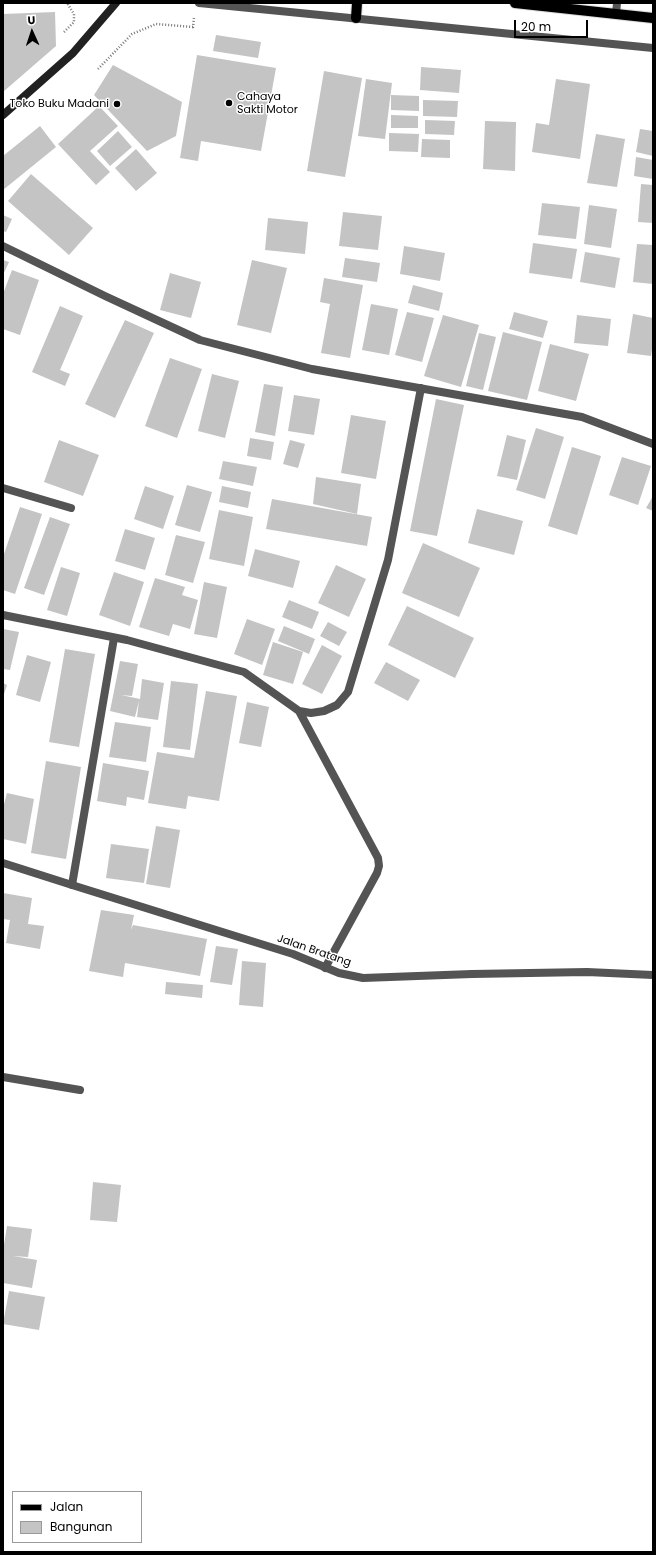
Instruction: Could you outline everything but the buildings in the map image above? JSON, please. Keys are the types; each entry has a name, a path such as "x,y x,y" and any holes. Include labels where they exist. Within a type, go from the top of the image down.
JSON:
{"main road":[{"path":"3,115 73,53 116,3"},
{"path":"356,18 358,3"},
{"path":"515,3 536,4 653,18"}],"street":[{"path":"199,3 653,48"},
{"path":"616,14 617,3"},
{"path":"3,246 105,296 200,340 312,369 582,418 653,444"},
{"path":"3,615 114,638 244,672 299,711 311,713 324,711 337,705 348,692 388,560 421,388"},
{"path":"3,488 71,508"},
{"path":"72,885 114,638"},
{"path":"299,711 378,858 379,866 377,873 325,968"},
{"name":"Jalan Bratang","path":"3,863 292,954 339,973 363,978 587,972 653,975"},
{"path":"3,1077 80,1090"}],"path":[{"path":"64,32 74,22 74,14 67,3"},
{"path":"98,69 132,34 156,24 193,27 194,15"}],"place":[{"name":"Cahaya Sakti Motor","path":"229,103"},
{"name":"Toko Buku Madani","path":"117,104"}]}
